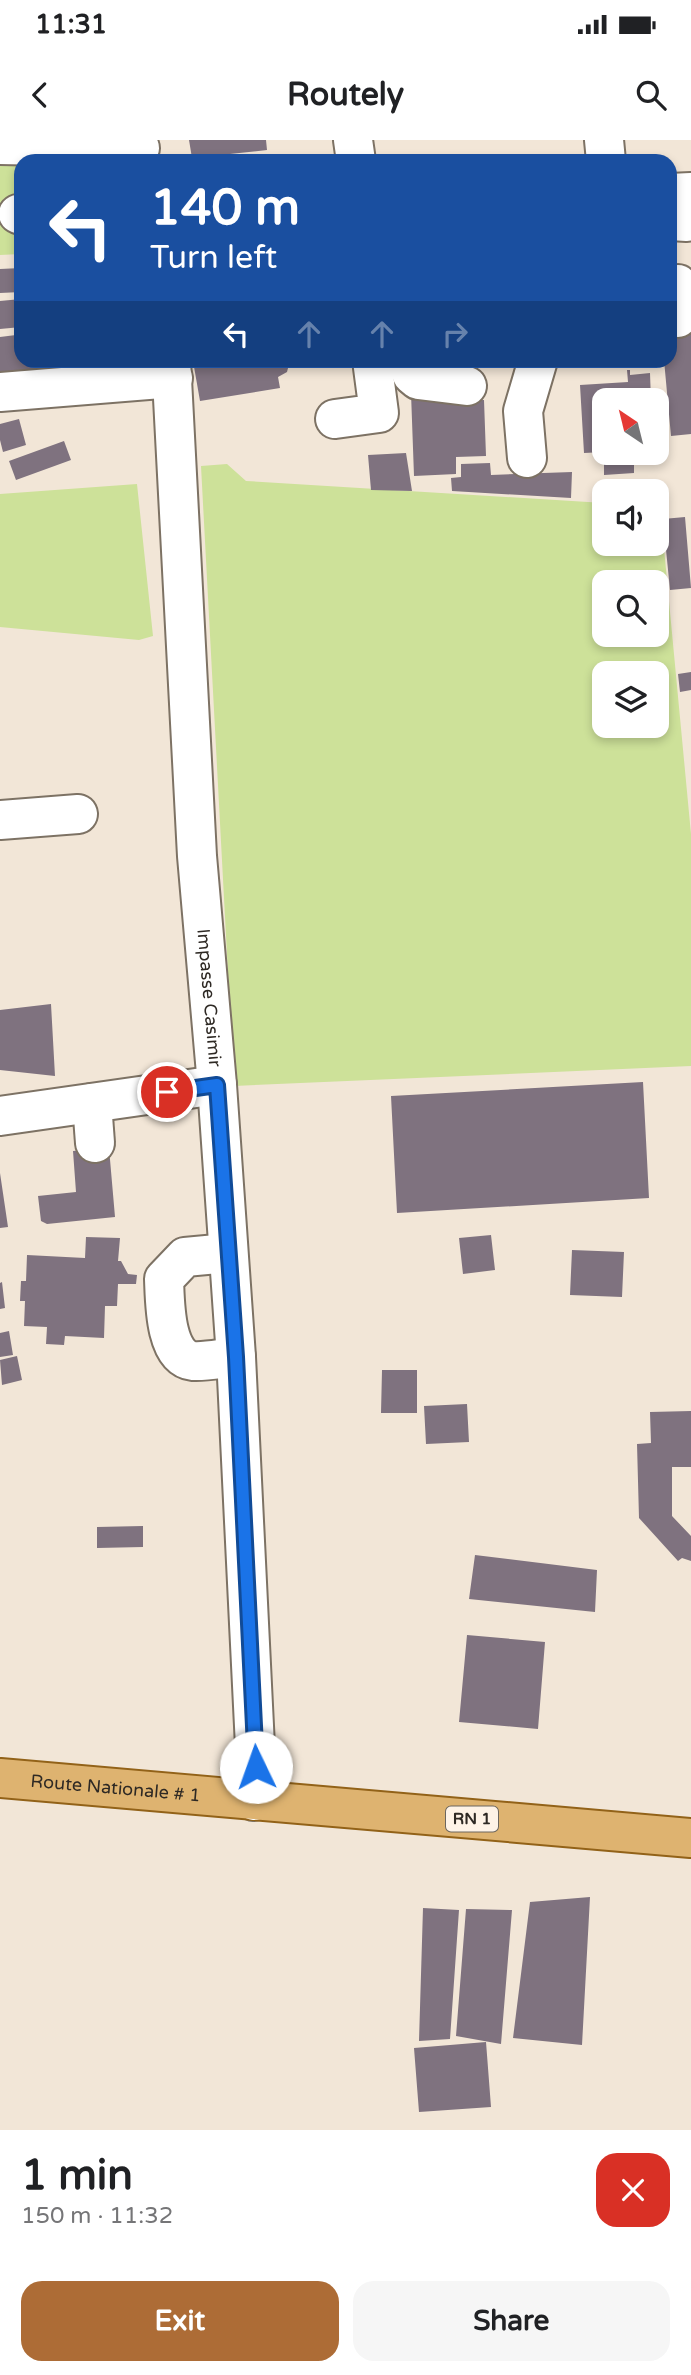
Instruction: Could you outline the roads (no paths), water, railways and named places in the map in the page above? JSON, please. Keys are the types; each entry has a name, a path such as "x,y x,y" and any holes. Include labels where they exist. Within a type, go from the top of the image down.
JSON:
{"main road":[{"name":"Route Nationale # 1","path":"0,1778 691,1838"}],"street":[{"path":"0,145 141,150"},
{"path":"335,419 379,413 374,368"},
{"path":"409,368 418,380 467,386"},
{"path":"527,458 523,411 536,368"},
{"path":"0,392 172,369"},
{"name":"Impasse Casimir","path":"172,369 197,856 217,1085 236,1357 256,1767 254,1801"},
{"path":"0,820 78,814"},
{"path":"0,1116 217,1085"},
{"path":"92,1103 95,1143"},
{"path":"228,1253 185,1257 164,1279 167,1325 169,1336 183,1357 192,1361 236,1357"}]}
